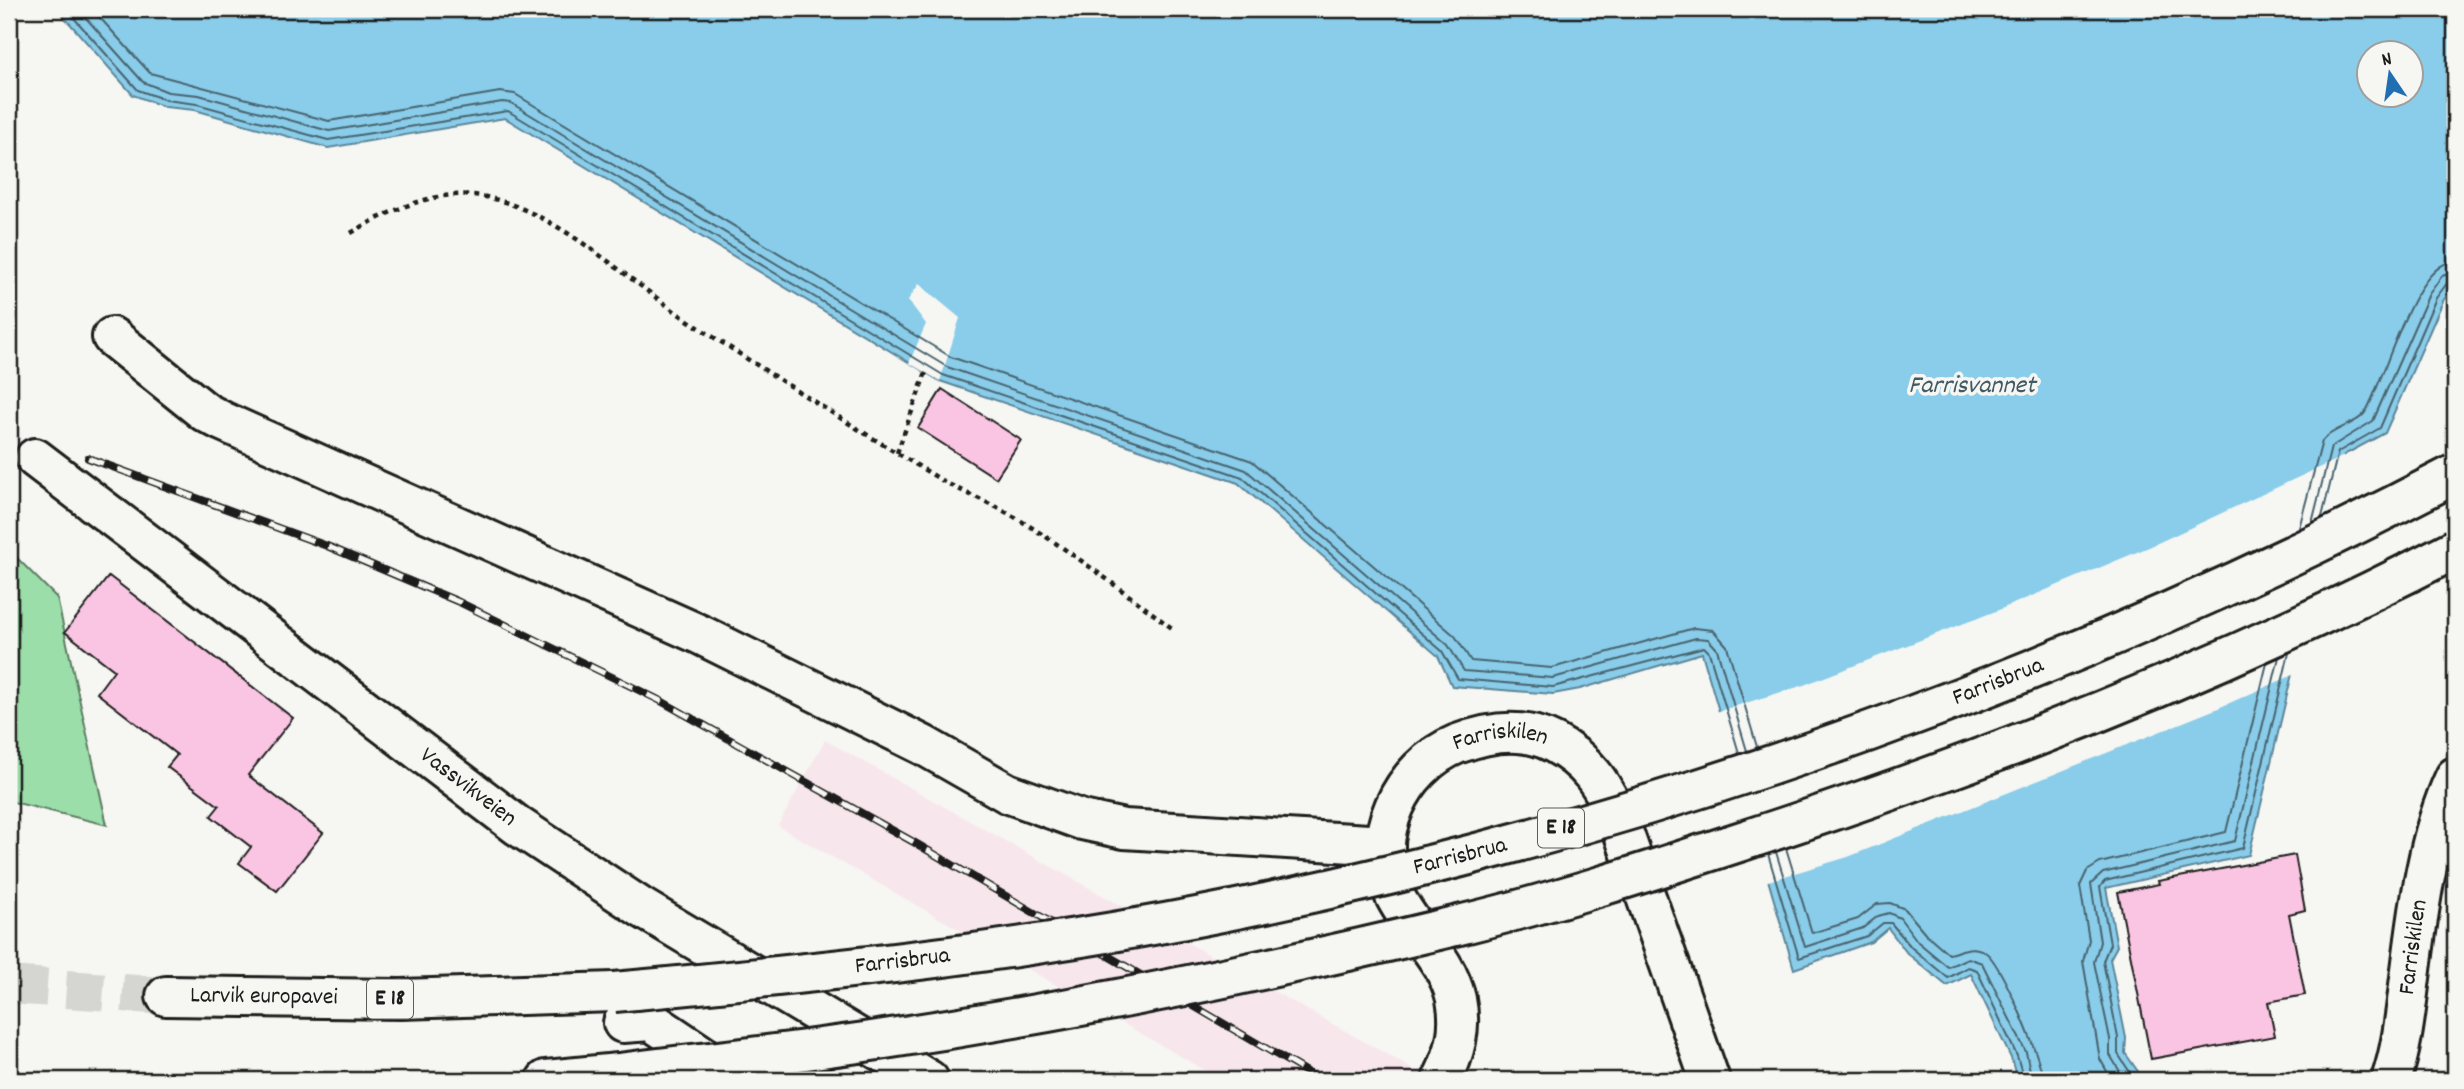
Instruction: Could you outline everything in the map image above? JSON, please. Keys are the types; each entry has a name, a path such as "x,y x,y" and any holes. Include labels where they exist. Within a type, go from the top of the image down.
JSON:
{"main road":[{"path":"112,337 205,412 222,421 701,635 923,745 1007,793 1082,820 1124,829 1385,845"},
{"name":"Vassvikveien","path":"35,458 518,826 642,908 929,1080"},
{"name":"Farrisbrua","path":"619,1007 1059,941 1256,905 1439,862 1615,813 1797,756 1998,683 2188,604 2368,520 2455,474"},
{"path":"546,1080 875,1041 1070,1009 1269,969 1460,925 1633,876 1820,816 2022,743 2208,665 2394,580 2455,549"},
{"name":"Farriskilen","path":"1441,1080 1454,1055 1459,1029 1455,997 1446,972 1395,897 1388,880 1385,845 1394,804 1419,768 1444,749 1478,736 1511,731 1546,739 1577,756 1601,783 1618,817 1710,1080"},
{"name":"Farriskilen","path":"2390,1080 2404,1023 2420,904 2434,841 2455,777"},
{"name":"Larvik europavei","path":"166,996 401,999 619,1007"},
{"path":"619,1007 651,1021 739,1080"}],"path":[{"path":"351,233 383,214 450,196 484,196 520,208 570,236 691,323 897,453 941,480 1015,517 1081,559 1173,629"},
{"path":"897,453 926,372"}],"shaded area":[{"path":"825,740 1431,1080 1222,1080 778,826"}],"green space":[{"path":"9,550 57,598 107,825 9,801"}],"water":[{"name":"Farrisvannet","path":"57,9 2455,9 2455,284 2443,301 2385,433 2344,455 2249,855 2106,888 2117,946 2110,959 2126,1038 2125,1053 2144,1080 2017,1080 2011,1058 1971,974 1947,986 1907,953 1888,928 1871,942 1794,969 1702,653 1580,689 1553,694 1452,686 1438,656 1238,483 940,381 505,118 328,148 195,110 165,107 133,95"}],"pier":[{"path":"919,284 960,318 940,381 909,363 926,324 908,300"},
{"path":"2387,436 2347,457 2295,674 2216,709 1848,857 1765,882 1716,712 1801,686 1996,611 2149,547"}],"building":[{"path":"942,389 1021,440 996,478 918,428"},
{"path":"109,576 293,718 248,775 323,833 277,891 239,863 251,847 211,816 219,806 167,767 177,755 97,693 114,670 65,632"},
{"path":"2295,855 2305,910 2289,914 2305,995 2268,1002 2275,1036 2151,1059 2118,892 2159,884 2158,881"}],"tunnel":[{"path":"9,985 166,996"}],"railway":[{"path":"88,458 327,546 459,602 661,701 917,844 1320,1080"}]}
